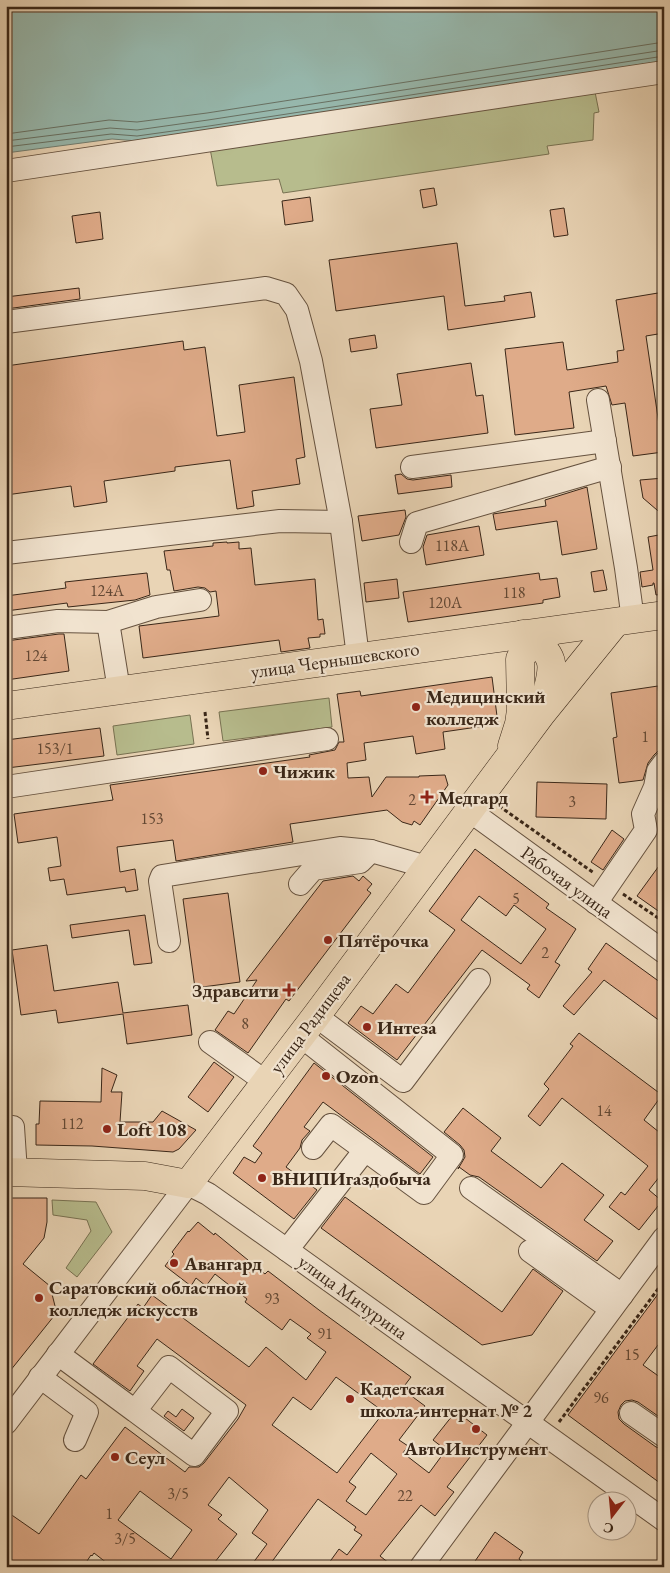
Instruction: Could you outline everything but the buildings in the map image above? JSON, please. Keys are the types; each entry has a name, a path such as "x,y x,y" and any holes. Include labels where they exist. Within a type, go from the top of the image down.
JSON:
{"main road":[{"name":"улица Чернышевского","path":"6,706 358,657 537,636 664,616"},
{"name":"улица Радищева","path":"188,1184 428,868 542,713 624,622"},
{"path":"507,761 520,717 520,659 537,636 552,664 552,674 542,713"},
{"name":"улица Мичурина","path":"11,1172 145,1176 188,1184"}],"street":[{"path":"6,171 664,72"},
{"path":"6,322 266,288 286,294 297,310 311,362 341,522 358,657"},
{"path":"598,400 610,467 624,622"},
{"path":"412,467 605,441"},
{"path":"411,542 417,523 610,467"},
{"path":"6,553 280,522 341,522"},
{"path":"6,628 58,621 108,622 156,607 200,600"},
{"path":"108,622 119,690"},
{"path":"6,787 327,739"},
{"path":"596,903 646,830 643,814 655,787 658,772 664,763"},
{"name":"Рабочая улица","path":"476,802 596,903 664,952"},
{"path":"170,941 160,881 162,876 340,848 371,851 428,868"},
{"path":"300,884 313,869 360,862 371,851"},
{"path":"308,1026 403,1081 479,980"},
{"path":"308,1026 452,1155 424,1193 331,1125 313,1148"},
{"path":"210,1042 266,1082"},
{"path":"11,1172 13,1127"},
{"path":"287,1250 365,1150"},
{"name":"улица Мичурина","path":"188,1184 208,1194 664,1520"},
{"name":"улица Радищева","path":"10,1410 40,1377 188,1184"},
{"path":"471,1188 617,1302"},
{"path":"421,1567 617,1302 661,1248"},
{"path":"530,1251 617,1302"},
{"path":"58,1354 136,1411"},
{"path":"40,1377 87,1412 75,1440"},
{"path":"631,1413 664,1436"}],"path":[{"path":"205,712 209,744"},
{"path":"476,802 500,807 664,922"},
{"path":"547,1436 664,1281"}],"green space":[{"path":"595,92 599,112 594,113 593,140 547,146 549,154 283,193 279,179 217,186 209,143"},
{"path":"329,698 332,727 223,741 219,712"},
{"path":"190,715 194,744 117,755 113,726"},
{"path":"52,1200 96,1202 112,1232 77,1277 66,1268 91,1231 87,1220 53,1215"}],"water":[{"path":"6,6 664,6 664,61 138,141 112,139 6,153"}],"place":[{"name":"Медицинский колледж","path":"416,707"},
{"name":"Чижик","path":"263,771"},
{"name":"Медгард","path":"427,797"},
{"name":"Пятёрочка","path":"328,940"},
{"name":"Здравсити","path":"289,990"},
{"name":"Интеза","path":"367,1027"},
{"name":"Ozon","path":"326,1076"},
{"name":"Loft 108","path":"107,1129"},
{"name":"ВНИПИгаздобыча","path":"262,1178"},
{"name":"Авангард","path":"174,1263"},
{"name":"Саратовский областной колледж искусств","path":"39,1298"},
{"name":"Кадетская школа-интернат № 2","path":"350,1399"},
{"name":"АвтоИнструмент","path":"476,1429"},
{"name":"Сеул","path":"115,1457"}]}
